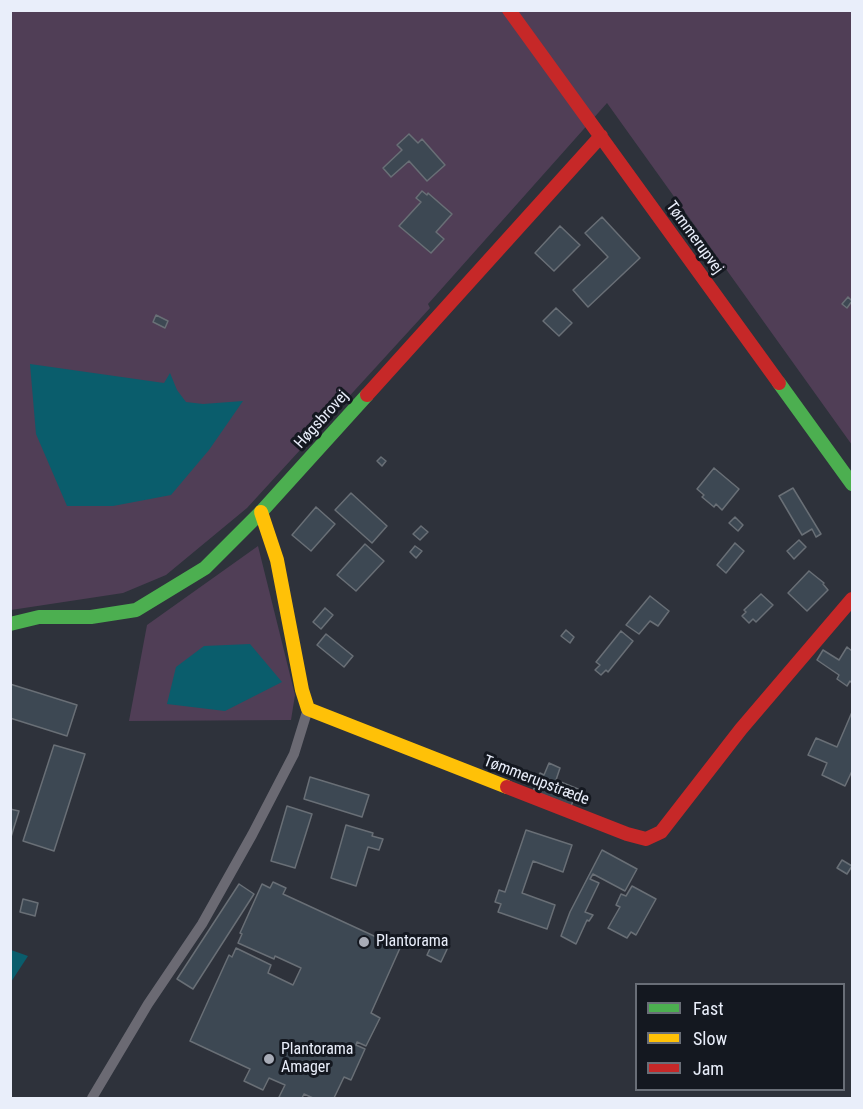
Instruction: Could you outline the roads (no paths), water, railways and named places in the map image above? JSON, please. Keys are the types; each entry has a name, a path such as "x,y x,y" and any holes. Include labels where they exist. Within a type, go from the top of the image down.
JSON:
{"street":[{"name":"Tømmerupvej","path":"509,10 852,484"},
{"name":"Høgsbrovej","path":"10,624 39,617 91,617 136,610 205,568 261,512 601,136"},
{"path":"261,512 277,560 302,690 308,709"},
{"name":"Tømmerupstræde","path":"308,709 627,834 646,839 661,832 741,729 852,599"}],"lane":[{"path":"92,1098 148,1004 202,924 252,835 294,754 308,709"}],"water":[{"path":"30,364 164,383 170,373 177,390 186,402 203,404 243,401 209,450 171,495 113,506 67,506 36,434"},
{"path":"250,644 282,682 225,711 167,704 176,667 204,646"},
{"path":"10,950 28,956 11,982"}],"place":[{"name":"Plantorama","path":"364,942"},
{"name":"Plantorama Amager","path":"269,1059"}]}
